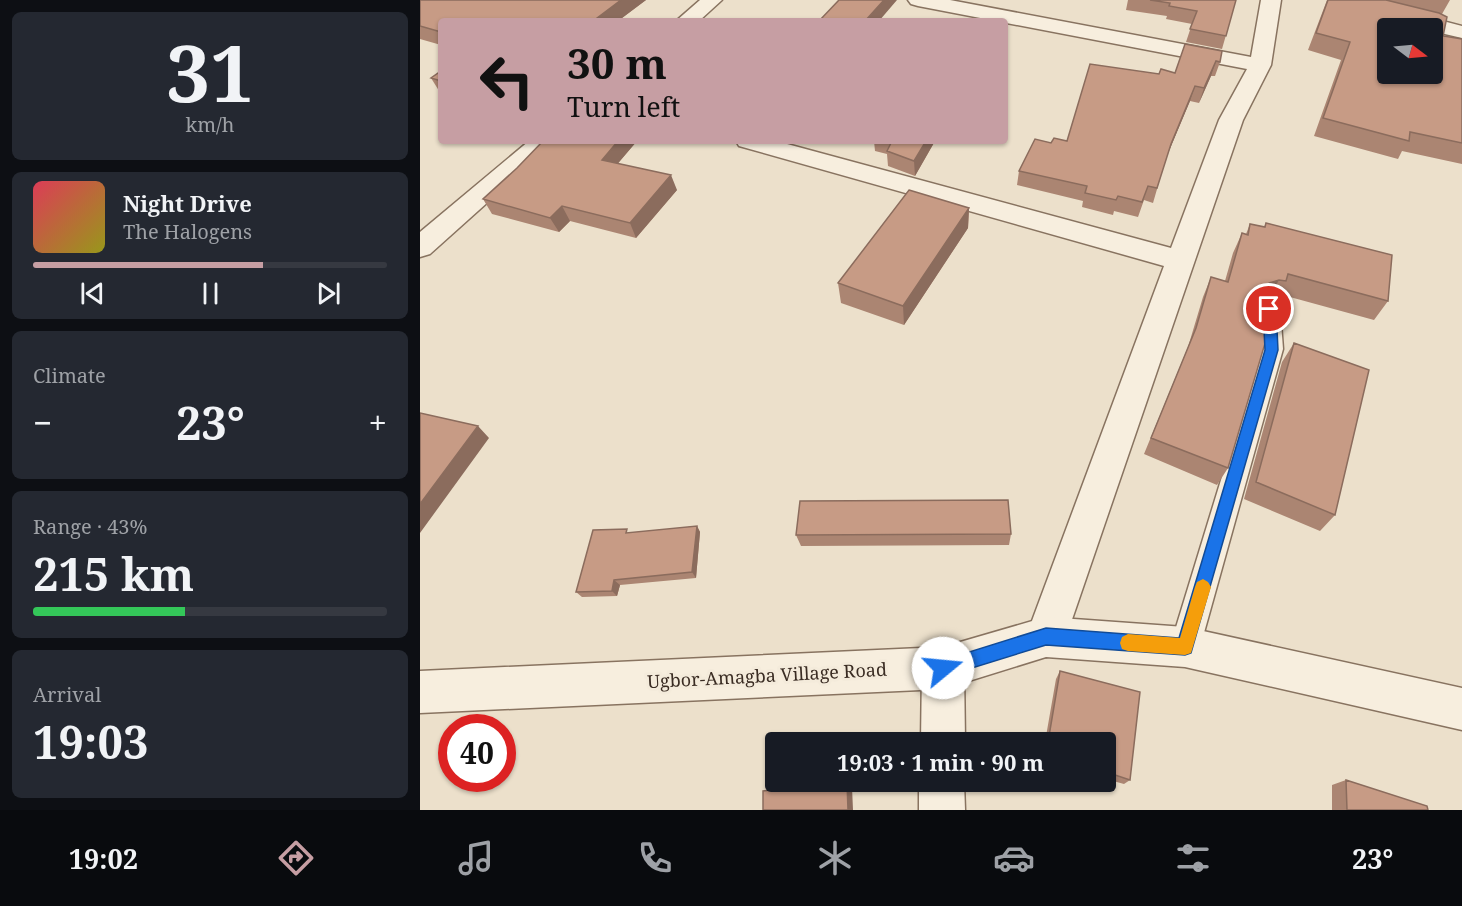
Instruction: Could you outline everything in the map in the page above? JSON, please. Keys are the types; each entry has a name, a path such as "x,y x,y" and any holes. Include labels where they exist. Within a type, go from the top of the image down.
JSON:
{"street":[{"path":"690,18 711,0"},
{"path":"918,0 1260,65"},
{"path":"1046,637 1231,120 1260,65 1271,0"},
{"path":"1340,0 1462,32"},
{"path":"420,247 540,144"},
{"path":"759,144 1182,261"},
{"name":"Ugbor-Amagba Village Road","path":"420,692 943,668 1046,637 1185,647 1462,709"},
{"path":"943,668 943,732"},
{"path":"942,792 942,810"}],"lane":[{"path":"1185,647 1272,350 1269,309"}],"building":[{"path":"420,0 621,0 597,18 438,18 438,31 420,26"},
{"path":"839,0 884,0 868,18 822,18"},
{"path":"1150,0 1236,0 1226,36 1190,29 1197,11"},
{"path":"1328,0 1386,0 1447,17 1443,36 1462,39 1462,143 1410,132 1409,141 1323,118 1350,42 1316,33"},
{"path":"1185,44 1222,51 1220,62 1216,61 1204,88 1195,86 1171,144 1157,188 1148,186 1142,202 1118,196 1116,200 1085,193 1087,186 1019,171 1035,139 1051,143 1054,138 1067,141 1090,64 1159,74 1161,69 1175,73"},
{"path":"438,73 438,80 431,78"},
{"path":"540,144 615,144 602,160 671,175 630,223 562,206 550,218 483,199"},
{"path":"890,144 924,144 914,161 887,151"},
{"path":"909,190 969,208 903,306 838,283"},
{"path":"1266,223 1392,255 1388,301 1288,274 1286,281 1279,280 1269,283 1266,290 1269,330 1228,468 1151,438 1196,328 1211,277 1228,282 1242,233 1248,235 1250,224 1265,227"},
{"path":"1294,343 1369,370 1335,515 1256,482"},
{"path":"420,413 478,426 420,504"},
{"path":"1008,500 1011,534 796,535 800,501"},
{"path":"697,526 692,572 614,580 612,591 576,592 593,530 627,529 626,533"},
{"path":"1060,671 1140,692 1130,780 1116,775 1116,732 1050,732"},
{"path":"1346,780 1427,806 1428,810 1347,810"},
{"path":"763,791 847,792 848,810 763,810"}],"slow traffic":[{"path":"1128,643 1185,647 1203,587"}],"route":[{"path":"943,668 1046,637 1185,647 1272,350 1269,309"}]}
